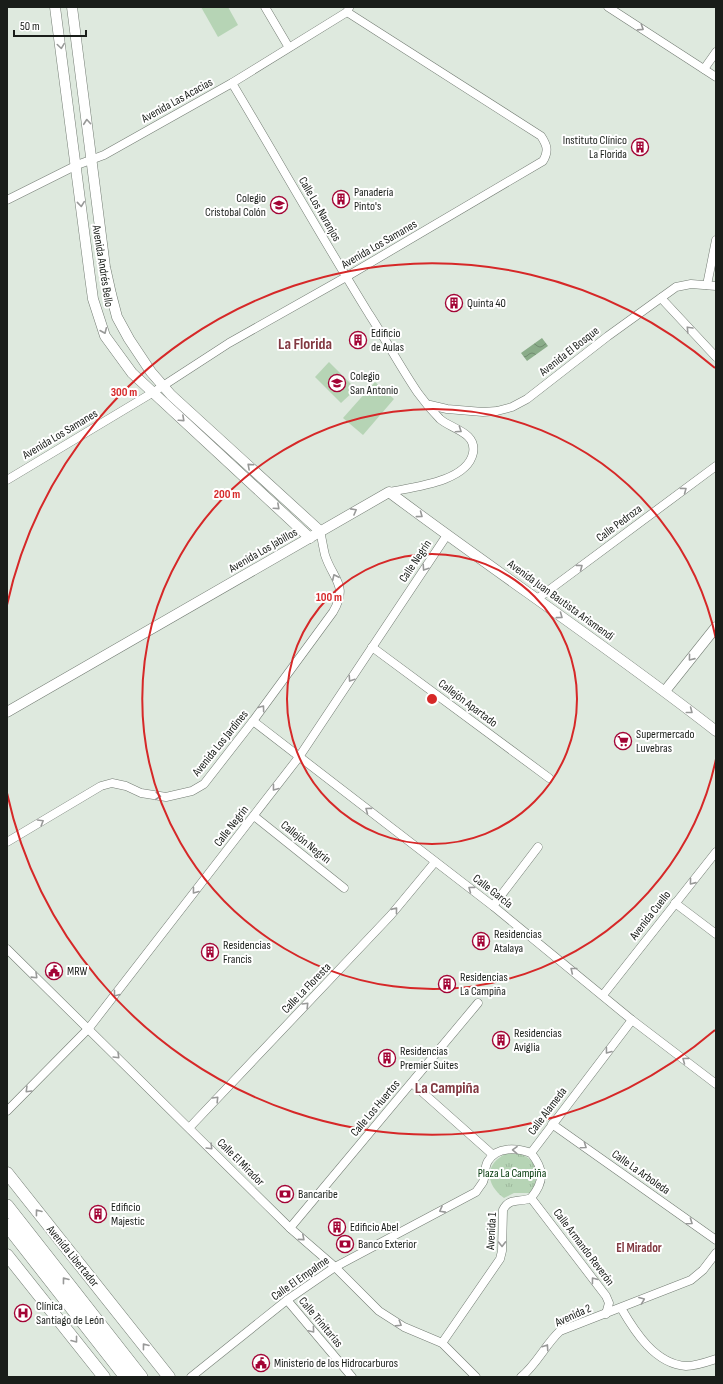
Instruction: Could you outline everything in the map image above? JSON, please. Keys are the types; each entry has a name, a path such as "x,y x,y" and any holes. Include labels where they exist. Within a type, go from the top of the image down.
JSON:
{"main road":[{"name":"Avenida Libertador","path":"7,1173 169,1377"},
{"name":"Avenida Libertador","path":"7,1206 141,1377"},
{"path":"7,1225 126,1377"},
{"path":"7,1255 104,1377"},
{"path":"157,1362 161,1377"}],"street":[{"name":"Avenida Andrés Bello","path":"56,7 90,277 99,318 105,336 117,354 138,380 310,538"},
{"name":"Avenida Andrés Bello","path":"72,7 105,267 117,317 151,372 163,386 320,531"},
{"path":"265,7 288,46"},
{"path":"608,7 716,76"},
{"name":"Avenida Las Acacias","path":"7,200 77,165 91,161 232,83 348,9"},
{"name":"Avenida Los Samanes","path":"7,480 152,393 229,343 346,277 543,160 547,154 547,145 536,133 348,9"},
{"path":"704,69 716,52"},
{"name":"Calle Los Naranjos","path":"232,83 346,277 419,394 430,405"},
{"path":"712,285 716,240"},
{"name":"Avenida El Bosque","path":"430,405 447,409 483,412 498,411 512,407 527,399 608,336 676,287 683,285 712,285"},
{"path":"661,298 716,357"},
{"name":"Avenida Los Jabillos","path":"7,712 390,492 447,479 464,466 473,454 473,445 468,436 440,419 430,405"},
{"name":"Calle Pedroza","path":"537,599 716,466"},
{"name":"Avenida Juan Bautista Arismendi","path":"390,492 447,535 664,691 716,731"},
{"name":"Avenida Los Jardines","path":"7,842 100,786 112,783 155,796 179,795 192,792 204,784 253,721 333,612 340,600 339,586 325,555 320,531"},
{"name":"Calle Negrín","path":"7,1111 89,1028 254,816 299,757 447,535"},
{"path":"664,691 716,627"},
{"name":"Callejón Apartado","path":"372,647 549,778"},
{"name":"Calle García","path":"253,721 493,906 632,1020 716,1084"},
{"name":"Callejón Negrín","path":"254,816 344,888"},
{"path":"493,906 538,847"},
{"name":"Avenida Cuello","path":"603,995 716,852"},
{"name":"Calle La Floresta","path":"190,1127 391,916 435,862"},
{"path":"675,903 716,934"},
{"name":"Calle El Mirador","path":"7,949 190,1127 290,1228 335,1267 379,1311 404,1327 442,1343 476,1377"},
{"name":"Calle Los Huertos","path":"290,1228 478,1003"},
{"name":"Calle Alameda","path":"493,1155 511,1149 531,1152 632,1020"},
{"path":"412,1082 493,1155"},
{"name":"Calle La Arboleda","path":"552,1124 716,1240"},
{"path":"531,1152 539,1162 541,1180 538,1190 531,1198"},
{"name":"Calle El Empalme","path":"191,1377 287,1300 335,1267 476,1192 484,1181 485,1169 488,1161 493,1155"},
{"name":"Calle Armando Reverón","path":"531,1198 606,1296 609,1303 606,1314"},
{"name":"Avenida 1","path":"442,1343 500,1259 502,1251 503,1210 505,1205 513,1201 531,1198"},
{"name":"Avenida 2","path":"521,1377 529,1370 550,1341 560,1332 691,1280 703,1270 716,1253"},
{"name":"Calle Trinitarias","path":"287,1300 352,1377"},
{"path":"621,1308 635,1330 660,1358 687,1366 716,1359"}],"green space":[{"path":"201,7 228,7 238,25 218,37"},
{"path":"329,362 356,389 341,403 315,377"},
{"path":"375,382 394,399 363,435 343,418"},
{"name":"Plaza La Campiña","path":"507,1153 516,1153 524,1156 534,1165 536,1178 530,1193 514,1193 504,1198 493,1187 490,1174 491,1168 499,1158"}],"water":[{"path":"542,338 548,346 527,361 521,353"}],"place":[{"name":"Instituto Clínico La Florida","path":"640,147"},
{"name":"Panadería Pinto's","path":"341,199"},
{"name":"Colegio Cristobal Colón","path":"279,205"},
{"name":"Quinta 40","path":"454,303"},
{"name":"Edificio de Aulas","path":"358,340"},
{"name":"Colegio San Antonio","path":"337,383"},
{"name":"Supermercado Luvebras","path":"623,741"},
{"name":"Residencias Atalaya","path":"481,941"},
{"name":"Residencias Francis","path":"210,952"},
{"name":"MRW","path":"54,971"},
{"name":"Residencias La Campiña","path":"447,984"},
{"name":"Residencias Aviglia","path":"501,1040"},
{"name":"Residencias Premier Suites","path":"387,1058"},
{"name":"Bancaribe","path":"285,1194"},
{"name":"Edificio Majestic","path":"98,1214"},
{"name":"Edificio Abel","path":"337,1227"},
{"name":"Banco Exterior","path":"345,1244"},
{"name":"Clínica Santiago de León","path":"23,1313"},
{"name":"Ministerio de los Hidrocarburos","path":"261,1363"}],"district":[{"name":"La Florida","path":"305,343"},
{"name":"La Campiña","path":"447,1087"},
{"name":"El Mirador","path":"639,1247"}]}
